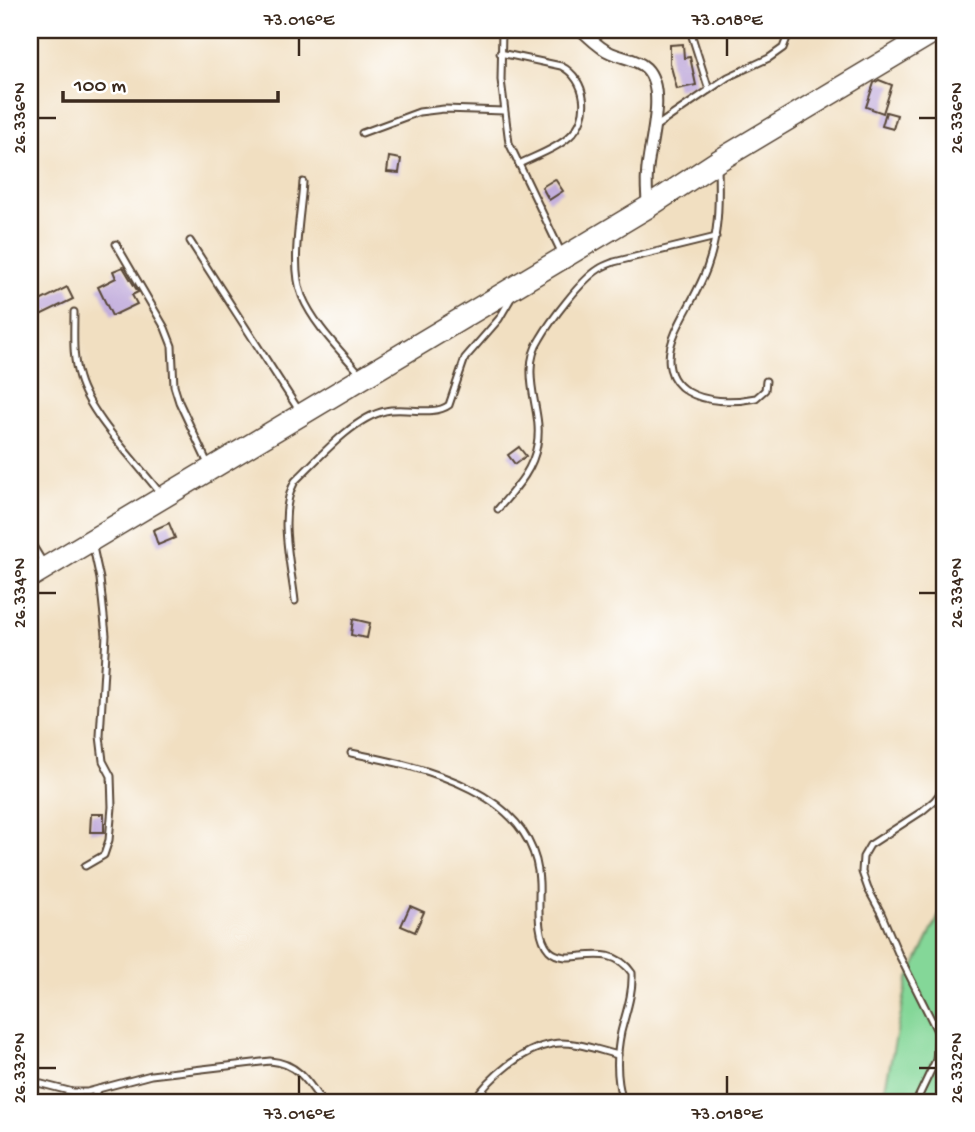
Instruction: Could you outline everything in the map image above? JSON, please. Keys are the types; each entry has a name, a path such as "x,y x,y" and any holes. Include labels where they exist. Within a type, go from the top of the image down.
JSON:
{"highway":[{"path":"38,572 648,207 718,161 937,30"}],"street":[{"path":"581,30 603,49 647,68 652,77 657,106 647,173 648,207"}],"lane":[{"path":"502,30 500,53 509,143 563,257"},
{"path":"690,30 709,90"},
{"path":"655,127 709,90 783,48 790,30"},
{"path":"500,53 561,66 579,80 583,96 580,122 569,137 519,164"},
{"path":"362,133 419,112 444,109 504,111"},
{"path":"718,161 719,213 716,237 691,305 676,331 670,352 670,368 676,383 689,394 705,399 756,398 765,390 766,380"},
{"path":"303,182 298,274 302,295 314,318 363,377"},
{"path":"498,509 521,482 533,462 537,446 539,419 531,372 532,356 539,340 582,284 600,268 614,262 716,237"},
{"path":"190,241 302,414"},
{"path":"116,244 165,328 172,346 174,386 179,402 211,468"},
{"path":"295,601 285,510 288,494 295,481 367,417 400,408 433,412 449,405 465,358 499,320 519,282"},
{"path":"74,312 74,359 85,391 103,420 163,497"},
{"path":"85,866 104,855 109,840 112,807 111,776 103,761 100,736 106,635 100,579 91,540"},
{"path":"30,541 38,572"},
{"path":"351,753 404,764 466,786 500,808 527,836 539,872 541,933 546,946 552,953 565,956 605,956 620,959 632,973 630,1001 618,1055 617,1075 622,1102"},
{"path":"916,1102 936,1060 938,1033 868,889 862,872 863,857 870,845 921,812 945,787"},
{"path":"473,1102 503,1070 530,1052 553,1043 572,1044 618,1055"},
{"path":"30,1081 73,1092 99,1089 150,1076 270,1061 294,1067 322,1102"},
{"path":"89,1102 99,1089"}],"green space":[{"path":"945,903 945,1102 882,1102 908,980"}],"building":[{"path":"683,44 684,58 690,57 696,85 677,89 670,63 670,45"},
{"path":"879,80 892,85 883,113 866,107 874,83"},
{"path":"886,112 897,115 893,129 882,126"},
{"path":"389,157 401,159 399,173 387,172"},
{"path":"555,179 563,191 549,200 542,187"},
{"path":"123,267 138,292 132,295 137,304 112,316 98,287 116,278 113,271"},
{"path":"67,287 73,299 30,320 30,306"},
{"path":"519,447 526,456 515,464 508,455"},
{"path":"169,523 175,538 158,545 153,530"},
{"path":"353,619 370,623 367,638 351,635"},
{"path":"91,814 104,814 104,832 90,832"},
{"path":"410,906 424,912 415,932 401,926"}]}
